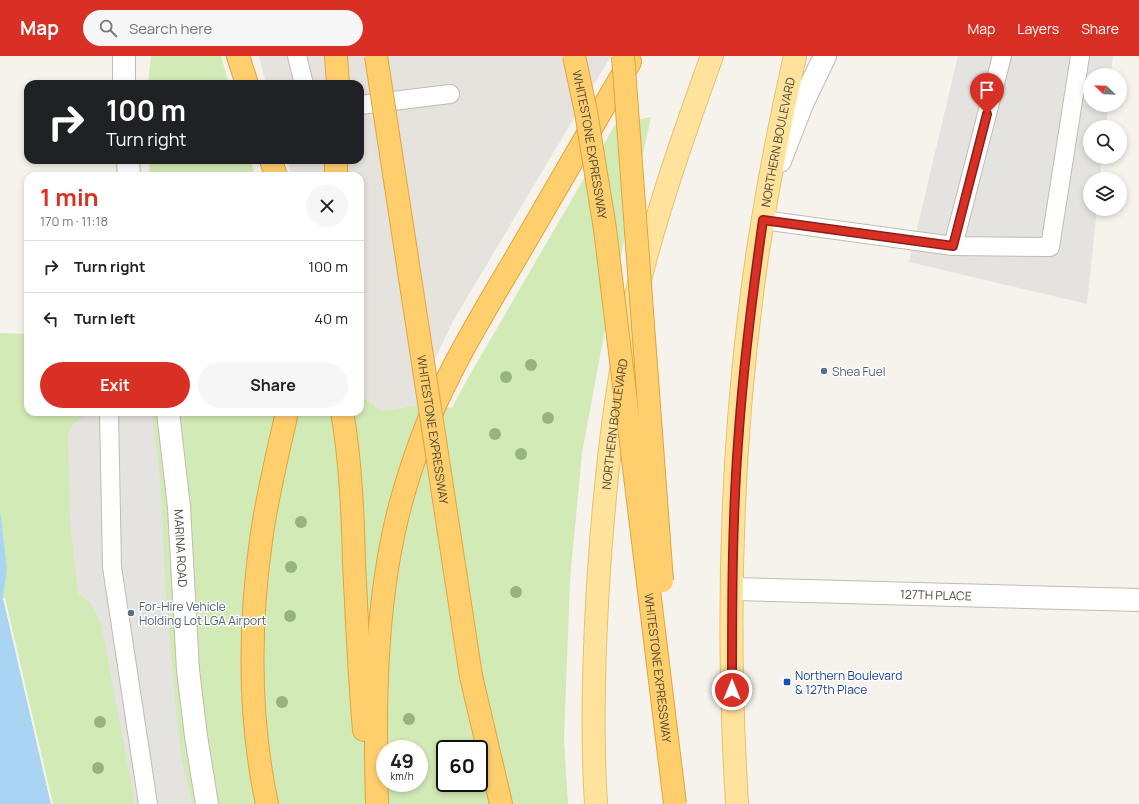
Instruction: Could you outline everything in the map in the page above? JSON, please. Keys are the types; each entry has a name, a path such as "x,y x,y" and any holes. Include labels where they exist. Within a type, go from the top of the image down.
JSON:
{"highway":[{"path":"238,56 246,80"},
{"path":"336,56 338,80"},
{"name":"WHITESTONE EXPRESSWAY","path":"376,56 490,804"},
{"name":"WHITESTONE EXPRESSWAY","path":"574,56 586,112 605,229 675,804"},
{"path":"623,56 678,804"},
{"path":"377,804 377,718 381,608 390,548 399,507 414,460 434,406 461,352 633,56"},
{"path":"267,804 256,740 252,678 253,630 262,532 286,416"},
{"path":"342,416 353,524 361,691 372,804"},
{"path":"470,676 501,804"}],"main road":[{"name":"NORTHERN BOULEVARD","path":"596,804 594,730 596,614 608,462 616,401 623,356 645,262 676,158 712,56"},
{"name":"NORTHERN BOULEVARD","path":"738,804 732,690 732,589 740,410 750,315 763,220 795,56"}],"street":[{"path":"124,56 124,80"},
{"path":"763,220 771,188 791,130 825,56"},
{"name":"MARINA ROAD","path":"168,416 179,507 188,670 196,736 207,804"},
{"name":"127TH PLACE","path":"732,589 1139,600"}],"lane":[{"path":"297,56 303,80"},
{"path":"953,246 1002,56"},
{"path":"763,220 953,246 1050,247 1080,56"},
{"path":"364,104 450,94"},
{"path":"109,416 112,567 148,804"}],"shaded area":[{"path":"259,56 611,56 453,321 428,374 417,405 382,411 364,398 364,172 290,172 288,164 364,164 364,80 265,80"},
{"path":"958,56 1113,56 1112,68 1083,68 1083,112 1107,112 1107,120 1083,120 1083,164 1101,164 1101,172 1083,172 1083,216 1096,216 1087,304 909,262"},
{"name":"For-Hire Vehicle Holding Lot LGA Airport","path":"86,416 152,416 162,506 165,584 174,691 181,754 192,804 135,804 101,623 90,602 78,593 70,521 68,435 73,424"}],"green space":[{"path":"151,56 221,56 228,80 148,80"},
{"path":"651,117 606,324 582,453 570,580 564,740 568,804 51,804 3,598 7,569 0,508 0,333 24,334 24,416 364,416 364,398 382,411 417,405 452,408 615,125"},
{"path":"149,164 252,164 254,172 150,172"}],"water":[{"path":"0,508 7,569 3,598 51,804 0,804"}],"pier":[{"path":"3,598 5,598 53,804 51,804"}],"place":[{"name":"Shea Fuel","path":"824,371"},
{"name":"For-Hire Vehicle Holding Lot LGA Airport","path":"131,613"},
{"name":"Northern Boulevard & 127th Place","path":"787,682"}],"route":[{"path":"732,690 733,548 738,432 743,373 763,220 953,246 987,114"}]}
